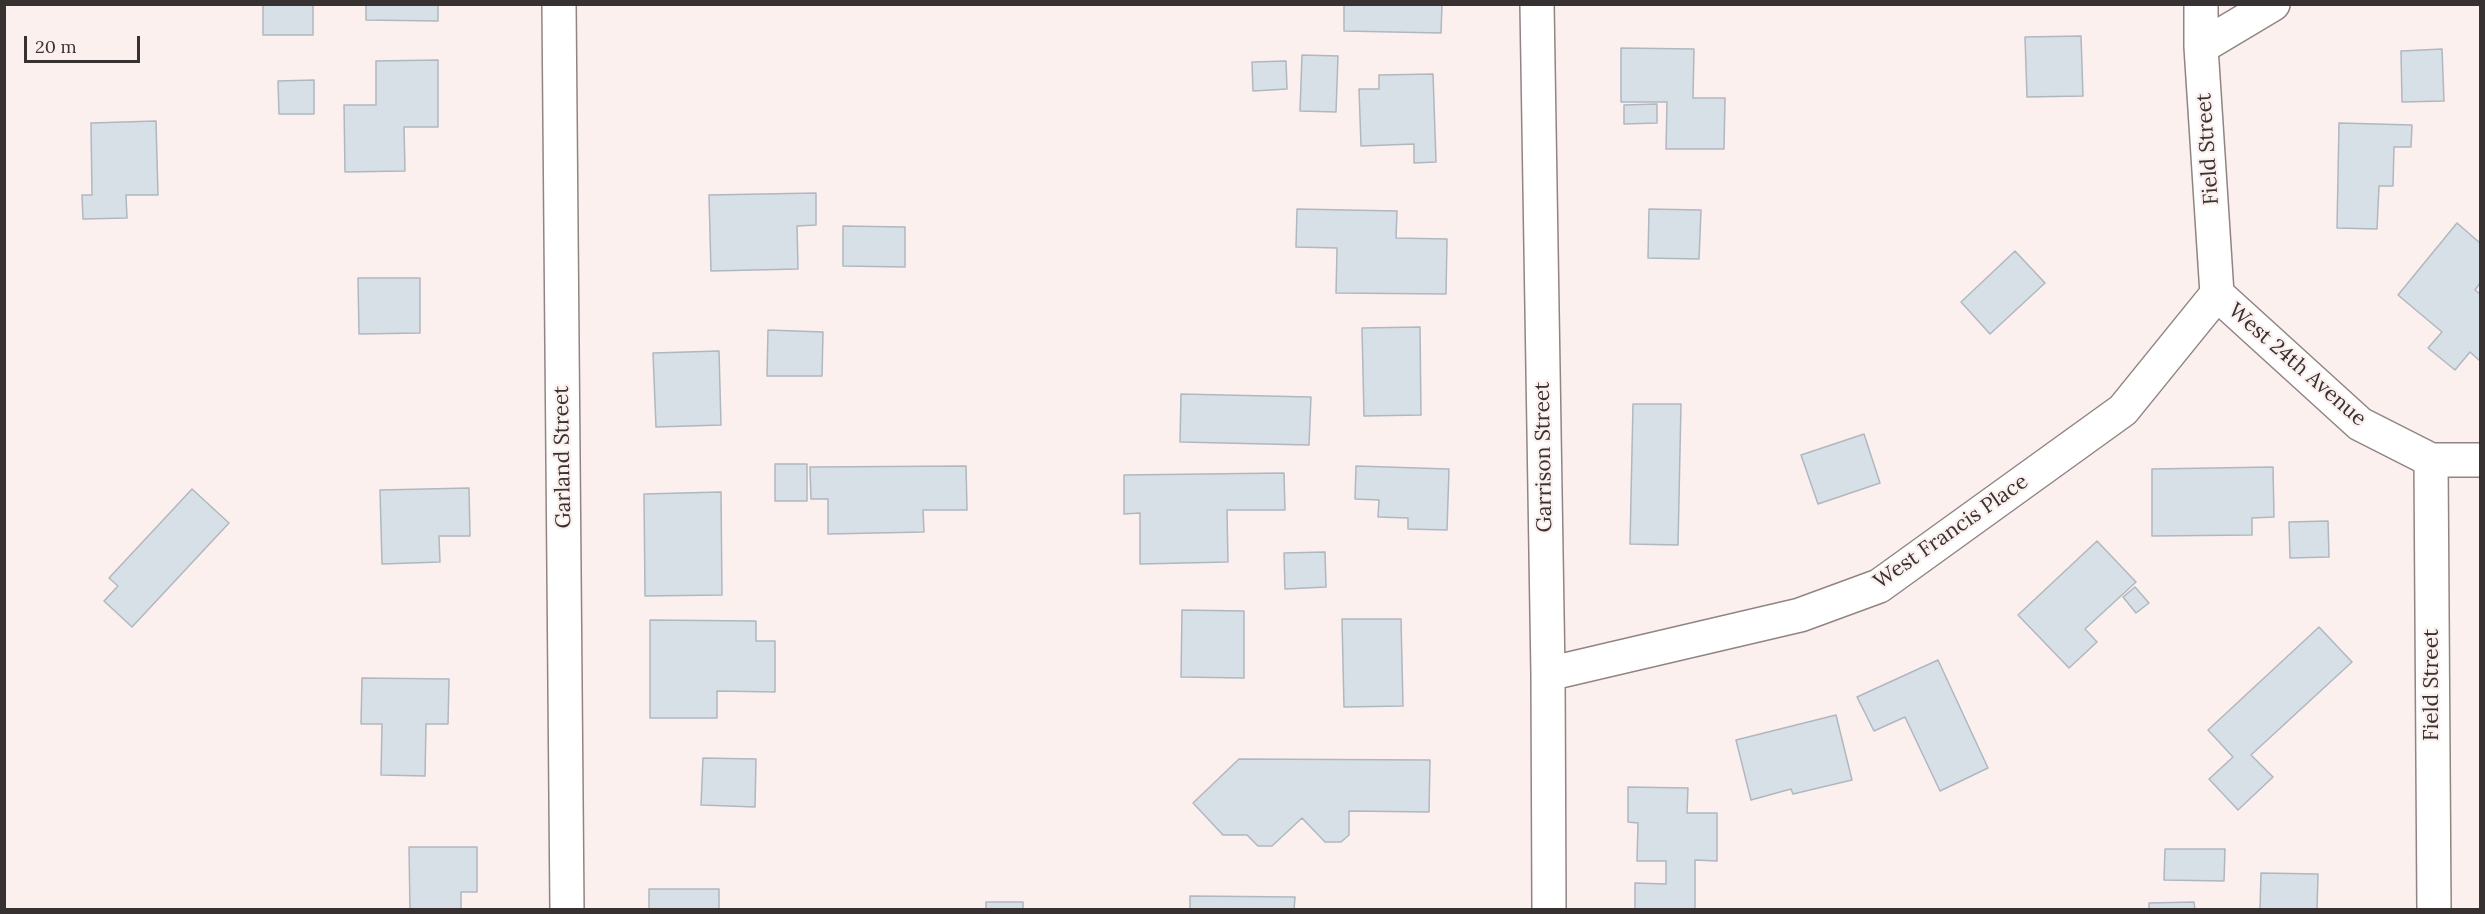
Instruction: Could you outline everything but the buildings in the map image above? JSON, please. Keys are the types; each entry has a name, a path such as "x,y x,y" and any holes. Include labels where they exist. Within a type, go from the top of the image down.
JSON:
{"street":[{"name":"Garland Street","path":"559,4 567,909"},
{"name":"Garrison Street","path":"1537,4 1548,674 1549,909"},
{"name":"Field Street","path":"2201,4 2201,47 2217,294"},
{"path":"2201,47 2273,4"},
{"name":"West Francis Place","path":"1548,674 1800,615 1878,586 2122,410 2217,294"},
{"name":"West 24th Avenue","path":"2217,294 2360,424 2430,460 2481,460"},
{"name":"Field Street","path":"2430,460 2434,909"}]}
